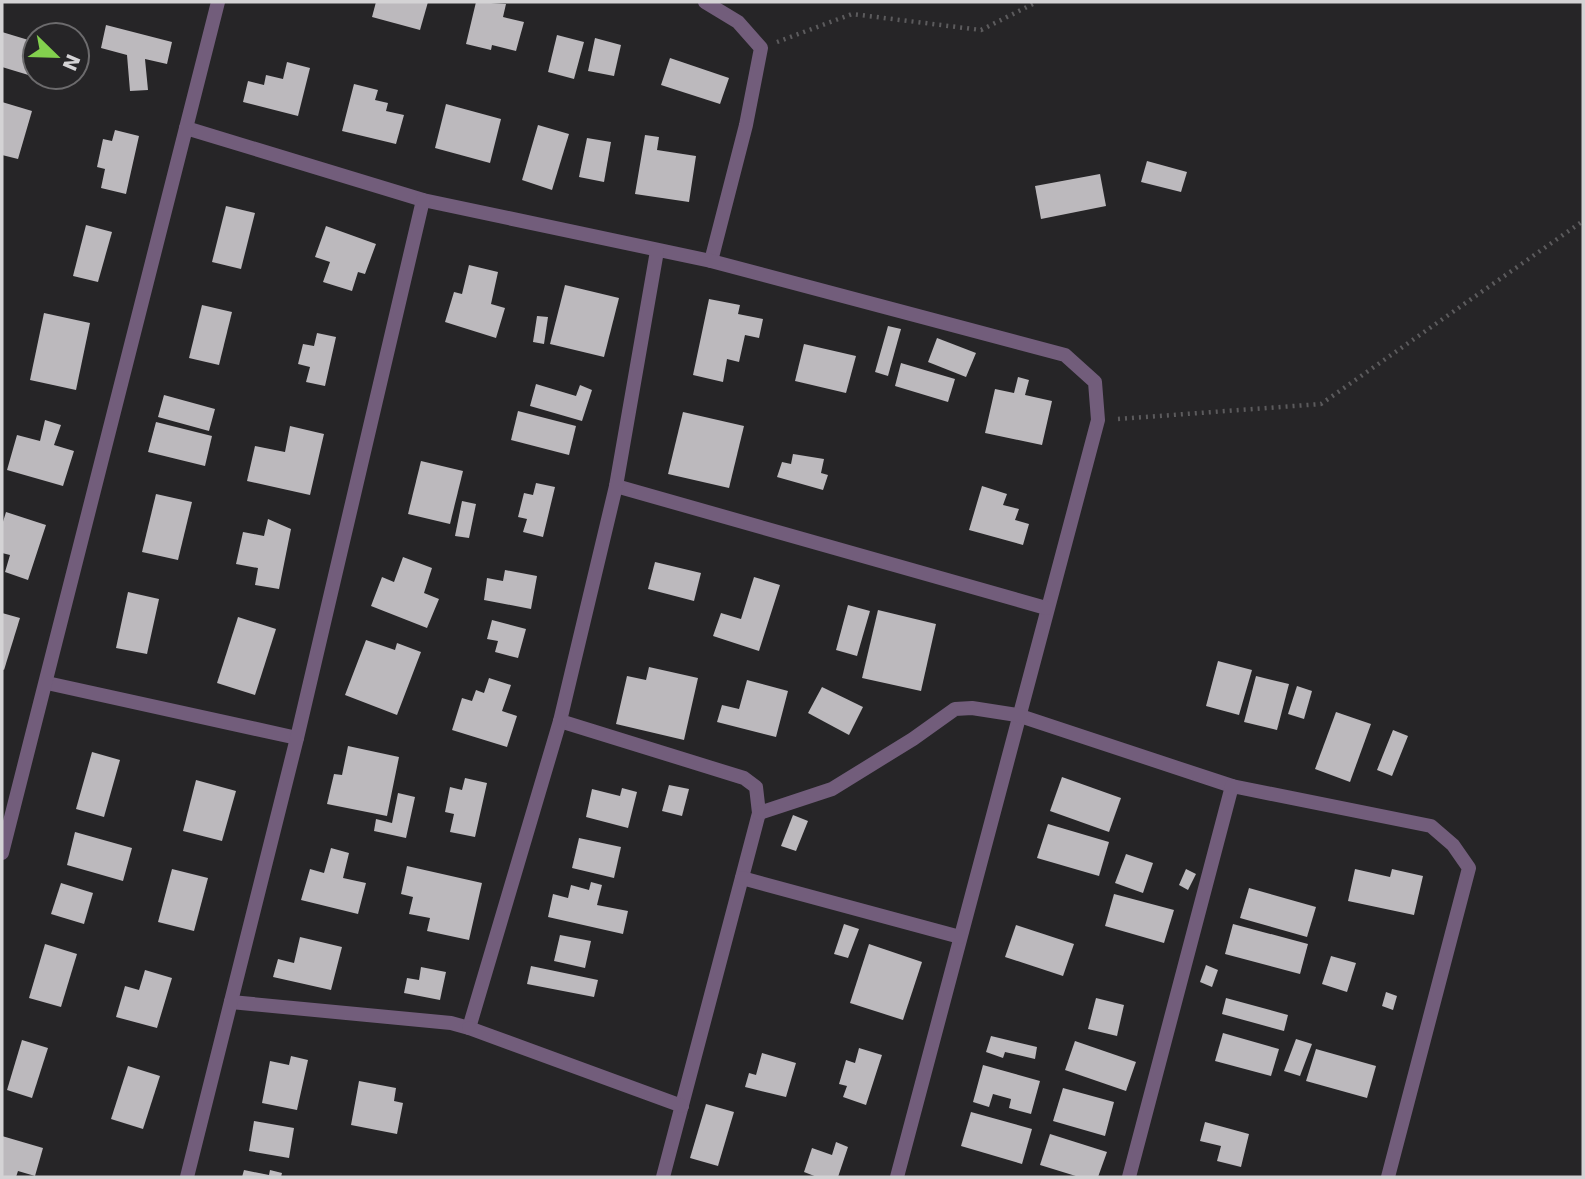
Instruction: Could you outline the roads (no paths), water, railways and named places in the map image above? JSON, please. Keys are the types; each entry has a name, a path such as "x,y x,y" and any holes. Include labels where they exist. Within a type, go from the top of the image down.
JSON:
{"street":[{"path":"2,853 218,2"},
{"path":"705,2 738,22 761,48 747,125 711,261"},
{"path":"186,128 423,200 711,261 1065,355 1095,382 1098,420 1017,715 897,1177"},
{"path":"187,1177 298,738 423,200"},
{"path":"469,1028 560,721 616,486 657,251"},
{"path":"616,486 1046,608"},
{"path":"47,683 298,738"},
{"path":"759,813 832,789 913,739 955,709 972,708 1017,715 1232,786 1431,826 1453,845 1469,869 1388,1177"},
{"path":"560,721 744,778 756,787 759,813 663,1177"},
{"path":"1129,1177 1232,786"},
{"path":"742,878 960,937"},
{"path":"231,1002 451,1023 682,1106"}]}
